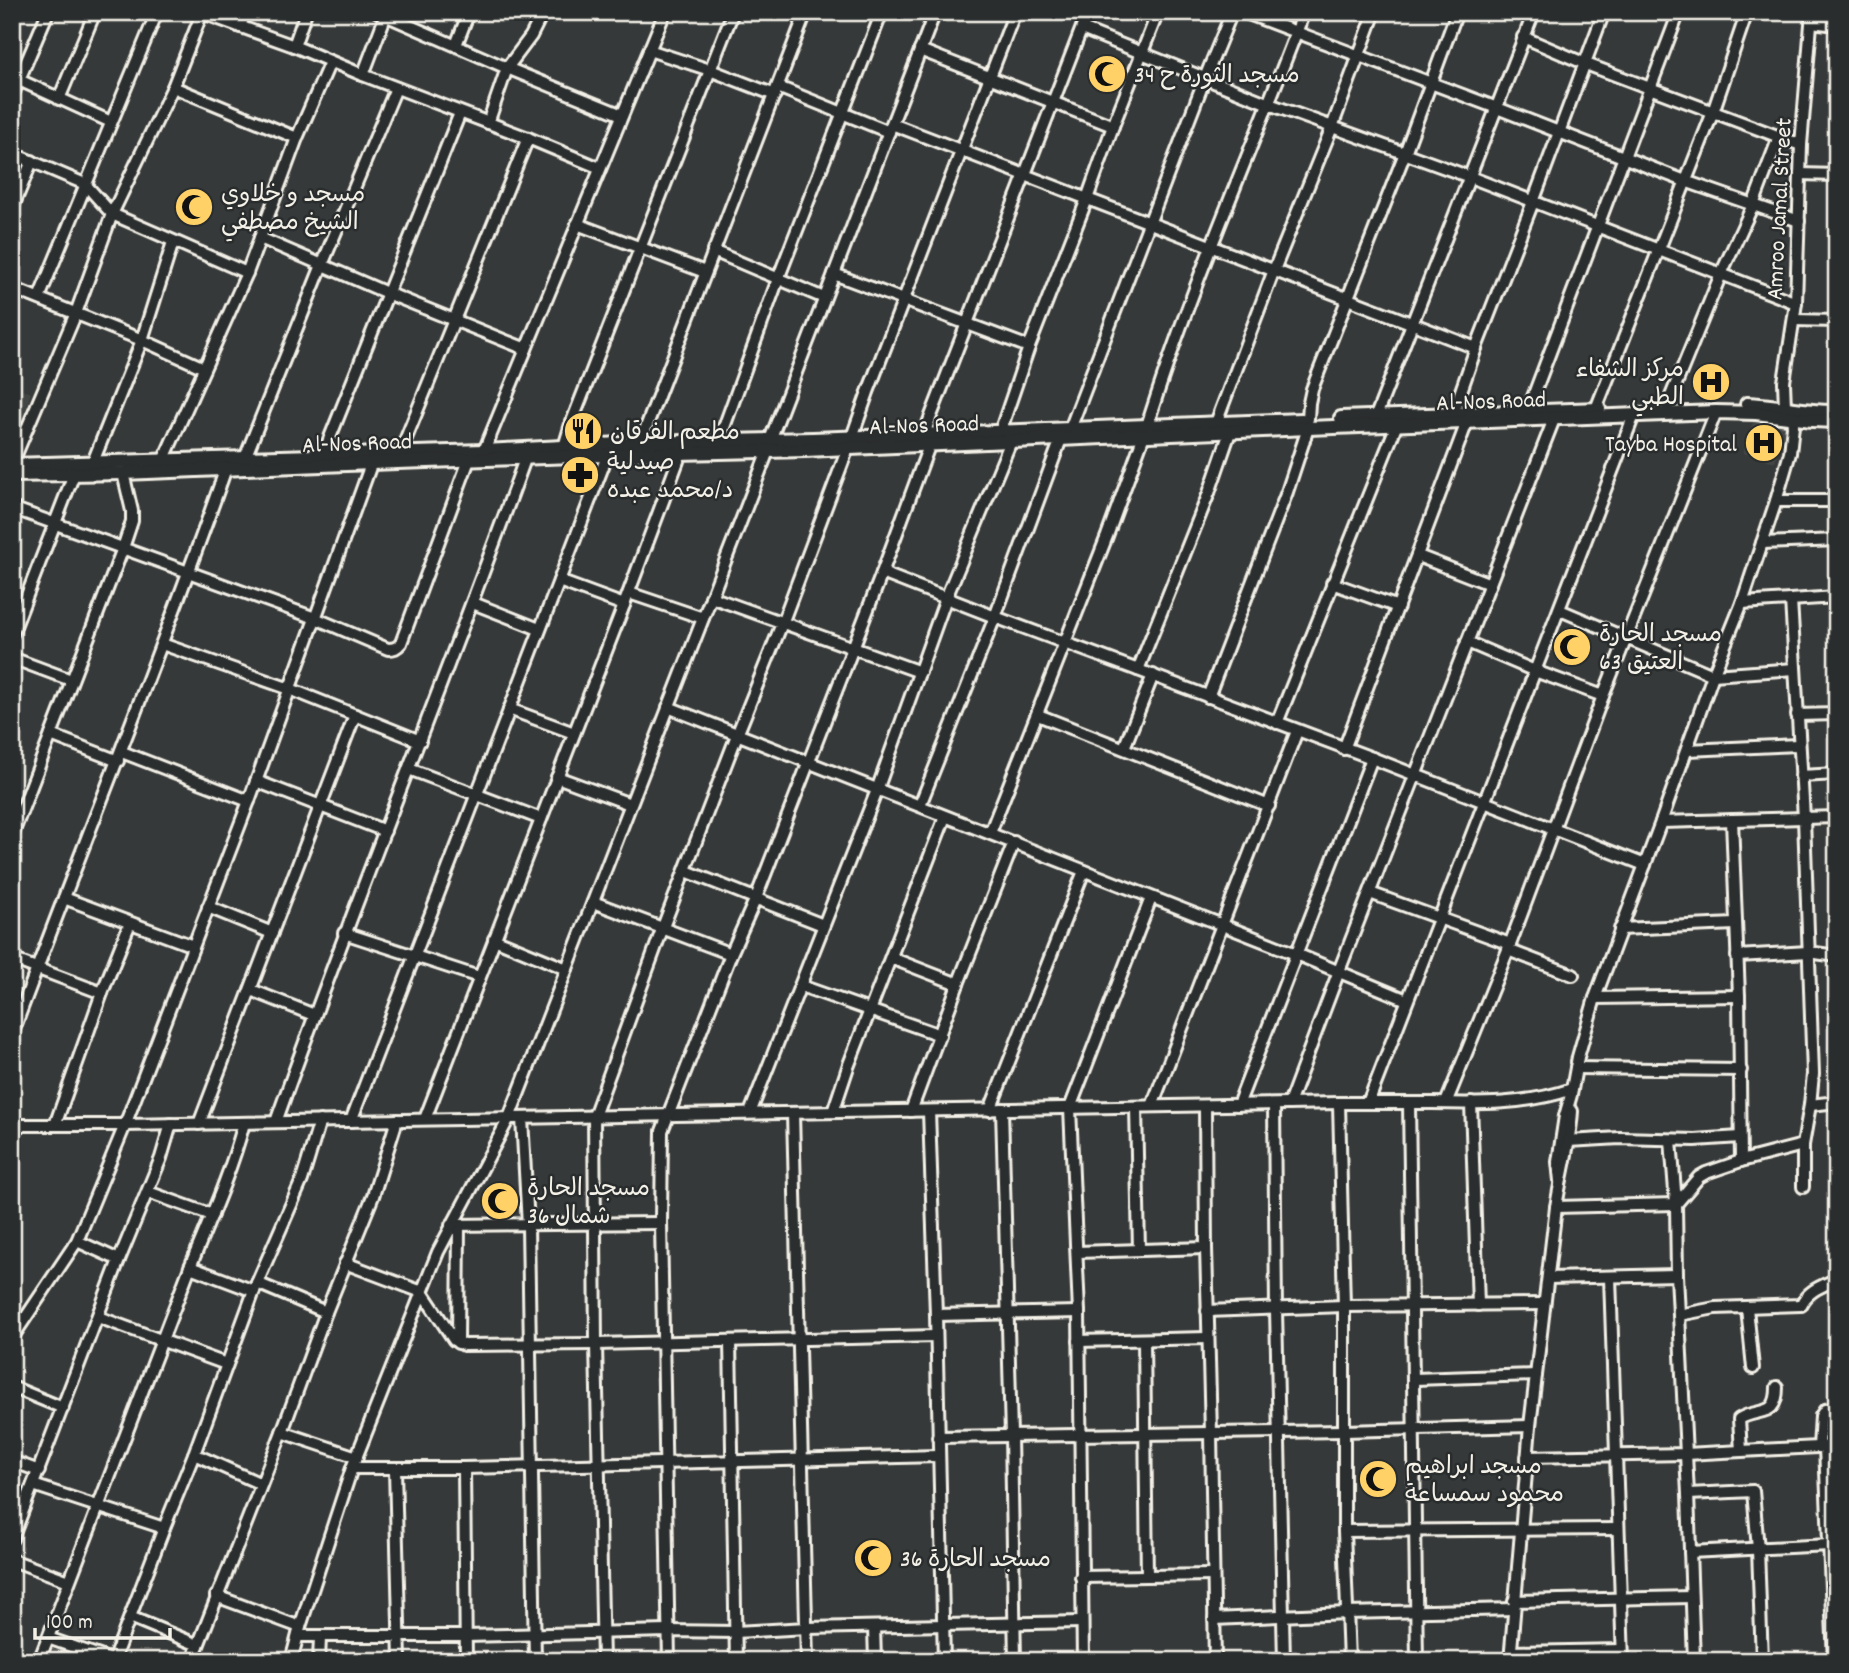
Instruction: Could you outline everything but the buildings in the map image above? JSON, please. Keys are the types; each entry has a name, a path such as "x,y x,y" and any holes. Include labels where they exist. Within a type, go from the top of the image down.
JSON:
{"main road":[{"name":"Al-Nos Road","path":"1145,430 1230,432 1376,416 1754,404 1837,421"},
{"name":"Al-Nos Road","path":"12,464 323,455 469,460 525,459 681,453 769,445 926,440 1011,441 1066,434 1216,423 1397,424 1716,412 1837,412"},
{"name":"Al-Nos Road","path":"926,440 1000,432 1066,434"},
{"name":"Al-Nos Road","path":"12,475 226,468 373,458 400,453 640,443 719,441 769,445"}],"street":[{"path":"12,96 48,12"},
{"path":"59,99 95,12"},
{"path":"39,298 157,12"},
{"path":"240,27 245,12"},
{"path":"294,46 306,12"},
{"path":"456,45 469,12"},
{"path":"488,123 507,68 531,36 543,12"},
{"path":"484,451 665,12"},
{"path":"564,447 733,12"},
{"path":"640,443 806,12"},
{"path":"719,441 778,279 882,12"},
{"path":"291,1661 354,1462 422,1292 509,1118 935,12"},
{"path":"603,1661 594,1116 663,927 783,621 1015,12"},
{"path":"669,1661 661,1223 661,1142 667,1115 756,898 882,573 966,323 1088,12"},
{"path":"1000,432 1029,347 1158,12"},
{"path":"920,805 1232,12"},
{"path":"1243,12 1685,181 1799,221"},
{"path":"990,833 1107,536 1210,246 1304,12"},
{"path":"1216,423 1375,12"},
{"path":"1376,416 1534,12"},
{"path":"1453,414 1604,12"},
{"path":"1528,410 1679,12"},
{"path":"1596,409 1713,112 1747,12"},
{"path":"12,464 76,313 112,214 173,87 201,13 294,46 600,168"},
{"path":"363,75 384,13 507,68 622,115"},
{"path":"1208,697 1287,492 1308,423 1312,390 1405,153 1455,13"},
{"path":"1812,17 1837,26"},
{"name":"Amroo Jamal Street","path":"1571,1092 1595,998 1742,603 1790,453 1793,438 1784,382 1796,303 1801,145 1812,17"},
{"path":"1082,29 1269,104 1470,177 1796,303"},
{"path":"1524,37 1586,64 1801,145"},
{"path":"649,50 963,149 1087,200 1476,348"},
{"path":"920,50 1113,126"},
{"path":"163,461 247,273 297,138 330,62"},
{"path":"19,80 111,122"},
{"path":"173,87 297,138"},
{"path":"245,458 396,88"},
{"path":"323,455 460,113"},
{"path":"1667,406 1721,274 1753,205 1779,137"},
{"path":"400,453 528,138"},
{"path":"12,153 85,184 112,214 247,273"},
{"path":"12,209 32,161"},
{"path":"1800,174 1837,175"},
{"path":"577,223 705,272"},
{"path":"260,238 526,349"},
{"path":"93,462 142,340 173,242"},
{"path":"713,251 824,298"},
{"path":"834,274 1029,347"},
{"path":"12,288 204,368"},
{"path":"1794,320 1837,321"},
{"path":"1446,1103 1716,412"},
{"path":"1368,1103 1634,415"},
{"path":"1289,1104 1554,419"},
{"path":"1344,749 1467,422"},
{"path":"1277,723 1397,424"},
{"path":"1138,670 1209,493 1230,432"},
{"path":"750,1113 877,790 946,598 1011,441"},
{"path":"425,1119 681,453"},
{"path":"351,1121 607,456"},
{"path":"13,1334 77,1241 125,1125 249,801 373,458"},
{"path":"276,1122 344,933 473,603 525,459"},
{"path":"12,508 190,571 388,649 398,648 469,460"},
{"path":"12,1035 120,757 226,468"},
{"path":"12,836 132,521 123,473"},
{"path":"12,634 74,474"},
{"path":"1776,501 1837,501"},
{"path":"1762,543 1837,540"},
{"path":"1418,556 1490,584"},
{"path":"882,573 1372,758 1645,865"},
{"path":"559,581 624,606"},
{"path":"1332,583 1398,607"},
{"path":"629,593 703,618"},
{"path":"711,597 920,672"},
{"path":"1742,603 1837,597"},
{"path":"1791,600 1804,818 1813,1074 1802,1145 1803,1187"},
{"path":"473,603 540,629"},
{"path":"1560,610 1713,676 1795,669"},
{"path":"1467,642 1603,696"},
{"path":"162,644 290,689 420,741"},
{"path":"12,658 71,680"},
{"path":"1124,748 1153,676"},
{"path":"668,707 1407,1000"},
{"path":"509,709 574,733"},
{"path":"1797,715 1837,714"},
{"path":"199,1124 355,715"},
{"path":"1038,715 1269,806"},
{"path":"1152,1107 1297,731"},
{"path":"51,735 249,801"},
{"path":"1687,750 1798,745"},
{"path":"1238,1105 1372,758"},
{"path":"409,769 541,820"},
{"path":"1801,776 1837,774"},
{"path":"557,777 631,804"},
{"path":"256,781 384,831"},
{"path":"833,1112 945,817"},
{"path":"1661,822 1837,817"},
{"path":"1732,820 1741,1070 1741,1161"},
{"path":"911,1111 1014,842"},
{"path":"686,871 823,925"},
{"path":"1014,1661 1011,1436 996,1110 1084,871"},
{"path":"1370,893 1440,918 1573,975"},
{"path":"64,898 193,946"},
{"path":"1083,1661 1079,1312 1070,1108 1151,898"},
{"path":"593,902 731,954"},
{"path":"208,908 272,933"},
{"path":"55,1125 130,923"},
{"path":"1620,929 1735,924"},
{"path":"344,933 479,977"},
{"path":"494,939 567,968"},
{"path":"1737,956 1808,952 1837,956"},
{"path":"891,958 958,984"},
{"path":"12,959 102,993"},
{"path":"801,986 940,1035"},
{"path":"251,990 314,1014"},
{"path":"1595,998 1739,996"},
{"path":"1576,1068 1741,1070"},
{"path":"12,1125 1471,1103 1510,1102 1571,1092"},
{"path":"1571,1092 1572,1112 1556,1208 1530,1426 1510,1656 1622,1655 1610,1277"},
{"path":"1560,1181 1560,1141 1571,1092"},
{"path":"1810,1105 1837,1102"},
{"path":"1339,1103 1344,1531 1349,1661"},
{"path":"1409,1103 1417,1661"},
{"path":"1471,1103 1478,1305"},
{"path":"1274,1105 1284,1661"},
{"path":"1205,1106 1214,1661"},
{"path":"1136,1107 1139,1250"},
{"path":"929,1111 944,1661"},
{"path":"793,1113 807,1661"},
{"path":"522,1118 528,1225 535,1661"},
{"path":"192,1661 373,1195 397,1120"},
{"path":"48,1638 113,1661 256,1287 302,1180 320,1121"},
{"path":"38,1661 212,1215 244,1123"},
{"path":"12,1539 119,1260 148,1192 171,1124"},
{"path":"1568,1141 1740,1137"},
{"path":"1671,1140 1676,1204 1694,1661"},
{"path":"1556,1208 1676,1204 1699,1177 1741,1161 1802,1145"},
{"path":"148,1192 212,1215"},
{"path":"455,1225 661,1223"},
{"path":"455,1225 458,1343"},
{"path":"77,1241 119,1260"},
{"path":"1077,1252 1206,1248"},
{"path":"345,1263 422,1292 454,1340 464,1345 936,1336"},
{"path":"190,1266 326,1312"},
{"path":"1548,1278 1677,1275"},
{"path":"1679,1315 1715,1308 1801,1305 1811,1291 1837,1279"},
{"path":"1207,1311 1343,1306 1544,1304"},
{"path":"1747,1308 1753,1368"},
{"path":"936,1315 1079,1312"},
{"path":"98,1317 226,1364"},
{"path":"1079,1341 1208,1338"},
{"path":"1144,1340 1147,1576"},
{"path":"730,1341 736,1661"},
{"path":"1413,1379 1536,1375"},
{"path":"12,1387 63,1408"},
{"path":"1741,1451 1739,1419 1772,1407 1777,1398 1777,1387"},
{"path":"1834,1661 1827,1447 1821,1416 1825,1410 1837,1408"},
{"path":"938,1437 1530,1426"},
{"path":"282,1432 354,1462 395,1469 938,1456"},
{"path":"1527,1457 1686,1454 1827,1447"},
{"path":"194,1454 261,1484"},
{"path":"12,1461 39,1471"},
{"path":"464,1468 466,1661"},
{"path":"395,1469 400,1661"},
{"path":"33,1485 164,1528"},
{"path":"1688,1494 1753,1491 1762,1661"},
{"path":"1344,1531 1618,1529"},
{"path":"1690,1552 1829,1545"},
{"path":"12,1560 69,1581"},
{"path":"1081,1577 1213,1575"},
{"path":"216,1596 299,1632 320,1637 735,1632 1082,1622"},
{"path":"1214,1619 1416,1612 1691,1597"},
{"path":"130,1617 198,1644"},
{"path":"874,1627 875,1661"},
{"path":"319,1661 320,1637"}],"shaded area":[{"path":"12,386 31,393 12,448"},
{"name":"Tayba Hospital","path":"1785,420 1787,424 1775,462 1743,453 1753,422"}],"place":[{"name":"مسجد الثورة ح 34","path":"1107,74"},
{"name":"مسجد و خلاوي الشيخ مصطفي","path":"194,207"},
{"name":"مركز الشفاء الطبي","path":"1711,382"},
{"name":"مطعم الفرقان","path":"583,431"},
{"name":"Tayba Hospital","path":"1764,443"},
{"name":"صيدلية د/محمد عبده","path":"580,475"},
{"name":"مسجد الحارة 63 العتيق","path":"1572,647"},
{"name":"مسجد الحارة 36 شمال","path":"500,1201"},
{"name":"مسجد ابراهيم محمود سمساعة","path":"1378,1479"},
{"name":"مسجد الحارة 36","path":"873,1558"}]}
